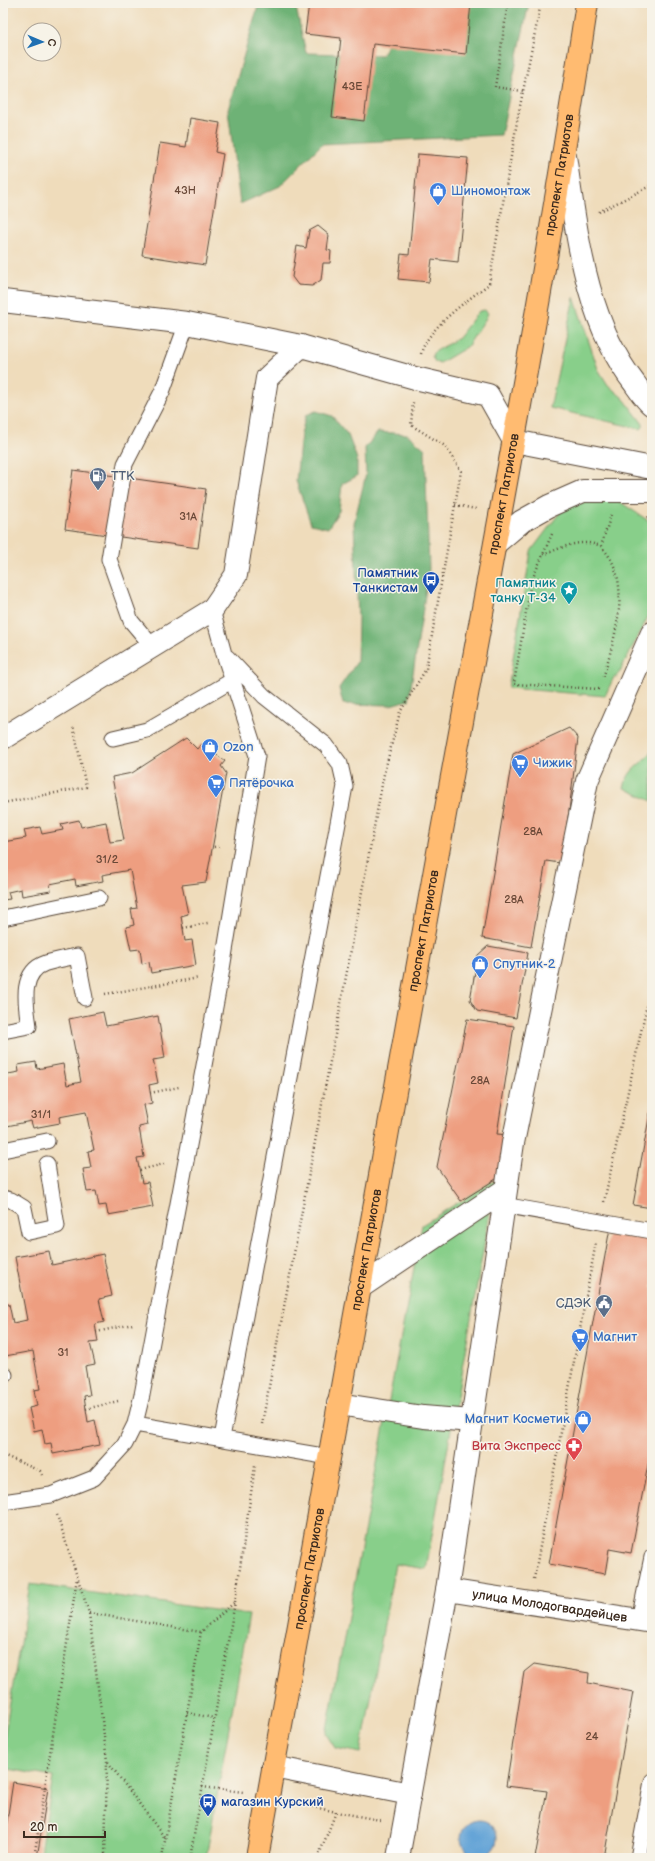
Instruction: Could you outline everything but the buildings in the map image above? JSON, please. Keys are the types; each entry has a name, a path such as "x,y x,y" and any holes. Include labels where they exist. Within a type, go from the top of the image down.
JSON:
{"highway":[{"name":"проспект Патриотов","path":"257,1858 359,1288 496,543 564,152 587,3"}],"street":[{"path":"564,152 588,286 603,329 621,366 652,405"},
{"path":"3,300 187,323 302,346 415,378 488,395 514,441 652,468"},
{"path":"3,738 212,610 236,575 267,378 302,346"},
{"path":"496,543 522,522 549,506 584,491 652,491"},
{"path":"398,1858 447,1590 512,1143 587,781 649,646"},
{"path":"359,1288 433,1237 504,1198"},
{"path":"338,1404 423,1417 472,1421"},
{"name":"улица Молодогвардейцев","path":"447,1590 646,1621"},
{"path":"273,1767 410,1794"}],"lane":[{"path":"153,647 131,621 109,560 125,464 162,392 187,323"},
{"path":"3,1502 51,1495 94,1478 125,1444 135,1424 142,1395 221,975 257,756 224,654 212,610"},
{"path":"222,1438 345,786 340,764 326,745 264,696 224,654"},
{"path":"113,738 147,730 233,680"},
{"path":"3,918 99,898"},
{"path":"3,1031 29,1026 25,994 31,974 45,964 77,956 85,998"},
{"path":"3,1150 47,1141"},
{"path":"3,1198 11,1200 24,1208 28,1232 57,1226 47,1164"},
{"path":"504,1198 600,1222 652,1231"},
{"path":"135,1424 329,1457"},
{"path":"646,1621 652,1557"},
{"path":"638,1858 652,1784"}],"path":[{"path":"508,3 495,87 523,91"},
{"path":"190,1858 235,1602 259,1445 384,774 400,712 426,669 461,471 445,446 411,425 415,378 423,344 453,312 489,284 523,91 541,3"},
{"path":"618,3 652,8"},
{"path":"650,98 652,87"},
{"path":"576,224 652,185"},
{"path":"601,546 613,510"},
{"path":"646,516 652,520"},
{"path":"602,681 620,610 619,585 616,570 610,556 601,546 590,542 577,544 543,555 531,582 514,684 606,689"},
{"path":"3,803 86,787 67,699"},
{"path":"85,998 221,975"},
{"path":"529,1603 600,1222 652,981"},
{"path":"150,1093 201,1082"},
{"path":"96,1332 157,1318"},
{"path":"86,1409 142,1395"},
{"path":"3,1455 40,1471 51,1495 89,1613 107,1761 105,1858"},
{"path":"34,1858 77,1578"},
{"path":"162,1858 201,1632 235,1602"},
{"path":"89,1613 201,1632"},
{"path":"187,1713 214,1718"},
{"path":"107,1761 165,1838"},
{"path":"319,1858 336,1812"},
{"path":"104,1854 110,1858"}],"green space":[{"path":"259,3 295,3 306,53 382,55 407,3 529,3 501,135 322,144 280,186 240,204 228,110"},
{"path":"574,297 598,369 608,385 624,399 643,424 641,429 550,408"},
{"path":"485,310 488,313 486,318 467,347 440,363 435,362 432,356 433,353 458,338 479,311"},
{"path":"316,411 332,416 348,435 357,459 357,476 342,484 339,511 328,528 311,524 296,481 301,434 306,415"},
{"path":"378,432 407,434 425,449 429,569 409,700 390,705 343,704 339,688 357,662 358,618 354,523 366,474 365,448"},
{"path":"593,497 617,500 652,523 652,609 617,677 614,677 605,696 508,688 531,551 564,507"},
{"path":"652,750 652,801 624,788 629,775"},
{"path":"496,1179 426,1569 395,1564 361,1753 335,1748 326,1734 422,1225"},
{"path":"30,1584 249,1615 206,1858 40,1858 53,1777 3,1768 3,1744"}],"water":[{"path":"479,1820 489,1823 494,1828 497,1838 494,1848 489,1853 479,1856 469,1853 464,1848 461,1838 464,1828 469,1823"}],"place":[{"name":"Шиномонтаж","path":"438,206"},
{"name":"ТТК","path":"98,491"},
{"name":"Памятник Танкистам","path":"431,595"},
{"name":"Памятник танку Т-34","path":"569,605"},
{"name":"Ozon","path":"210,762"},
{"name":"Чижик","path":"520,778"},
{"name":"Пятёрочка","path":"216,798"},
{"name":"Спутник-2","path":"480,979"},
{"name":"СДЭК","path":"604,1318"},
{"name":"Магнит","path":"580,1352"},
{"name":"Магнит Косметик","path":"583,1434"},
{"name":"Вита Экспресс","path":"574,1461"},
{"name":"магазин Курский","path":"208,1817"}]}
